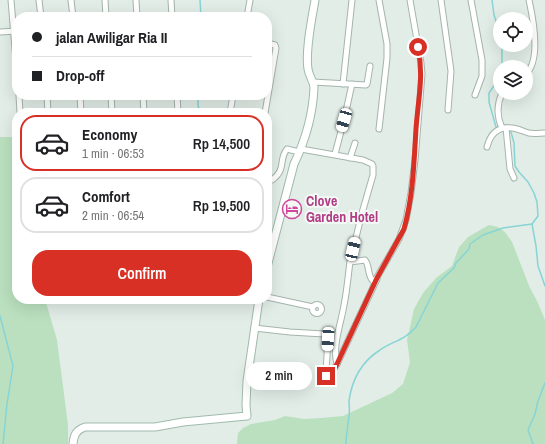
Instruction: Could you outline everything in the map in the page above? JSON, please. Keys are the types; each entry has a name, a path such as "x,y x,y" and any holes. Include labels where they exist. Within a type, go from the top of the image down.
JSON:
{"street":[{"path":"11,0 13,12"},
{"path":"39,0 40,12"},
{"path":"71,0 72,12"},
{"path":"105,0 106,12"},
{"path":"136,0 137,12"},
{"path":"171,0 172,12"},
{"path":"248,12 250,0"},
{"path":"272,248 294,164 310,120 314,97 313,82 308,72 308,61 315,0"},
{"path":"343,84 352,0"},
{"path":"379,0 387,44 387,58 379,129"},
{"path":"254,328 324,334 327,336 326,376 328,378 337,364 377,278 404,229 411,193 415,160 422,74 410,0"},
{"path":"441,0 451,71 448,110"},
{"path":"471,0 482,60 482,76 475,95"},
{"path":"529,0 534,32 532,60"},
{"path":"0,32 12,31"},
{"path":"272,44 275,45 276,48 272,72"},
{"path":"313,82 367,85 370,66"},
{"path":"335,154 352,84"},
{"path":"499,100 498,109 500,121 504,128 509,162 514,178"},
{"path":"487,147 489,139 494,133 504,128 517,129 529,133 545,133"},
{"path":"350,158 355,143"},
{"path":"272,180 278,176 281,171 284,152 287,149 335,154 367,161 372,164 374,169 350,262 337,340 337,364"},
{"path":"350,262 365,260 371,279 373,281 377,278"},
{"path":"272,298 313,307"},
{"path":"73,444 77,432 85,426 155,427 183,422 247,416 247,388 258,304"}],"green space":[{"path":"0,137 12,137 12,304 46,304 57,340 68,425 68,444 0,444"},
{"path":"489,225 498,227 505,232 512,242 530,288 545,320 545,444 237,444 238,433 243,428 251,424 275,420 285,416 304,419 343,416 392,393 403,384 410,362 407,340 414,309 423,293 436,278 452,266 459,247 468,237"}],"waterway":[{"path":"200,0 201,12"},
{"path":"492,0 494,12"},
{"path":"502,52 502,60"},
{"path":"493,87 489,93 489,102 496,127 498,129"},
{"path":"198,100 199,108"},
{"path":"346,444 349,401 352,385 358,372 368,360 385,347 408,335 416,327 438,283 454,268 456,263 469,249 470,244 483,235 503,228 532,224 538,216 537,202 534,193 528,182 515,166 514,143 511,132 508,130 501,131"},
{"path":"532,224 538,266 545,286"},
{"path":"0,316 13,366 3,444"},
{"path":"533,444 528,430 545,383"}],"place":[{"name":"Clove Garden Hotel","path":"292,209"}],"route":[{"path":"326,376 328,378 330,377 337,364 377,278 404,229 411,193 415,160 416,128 422,74 418,47"}]}
